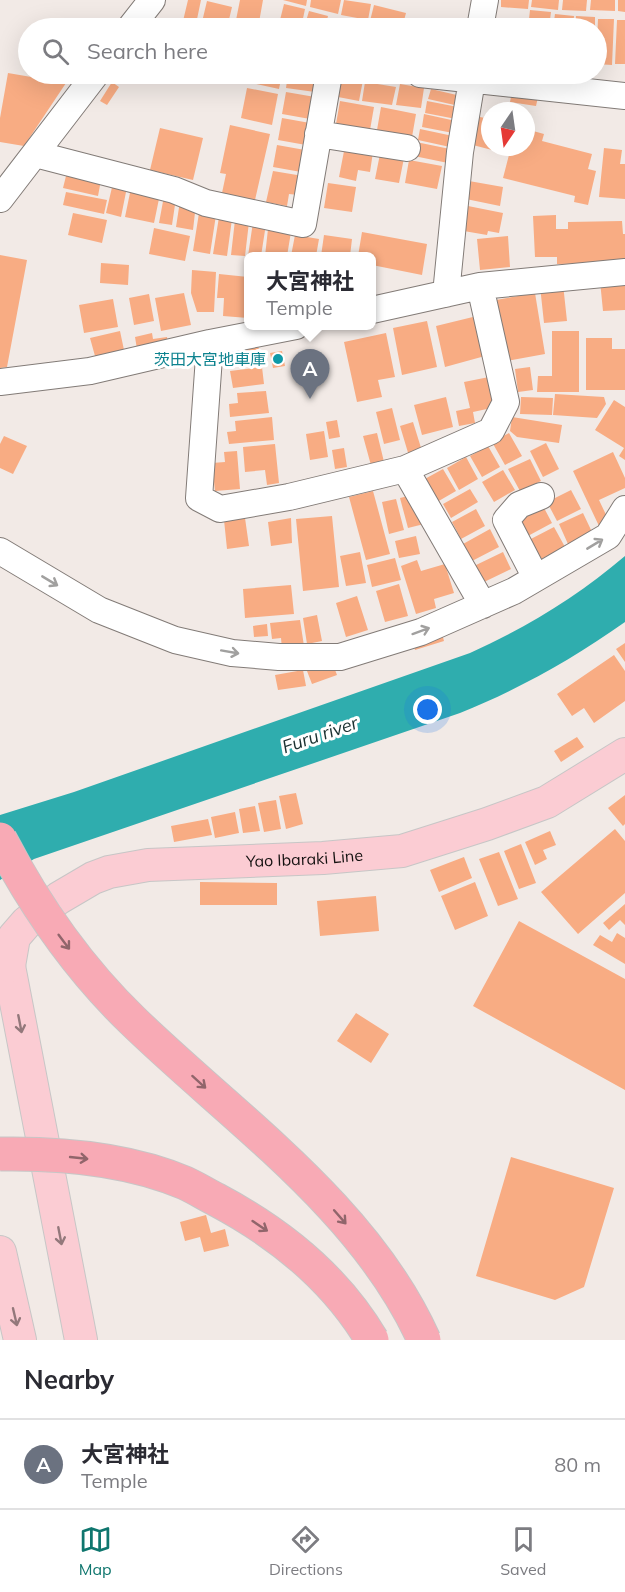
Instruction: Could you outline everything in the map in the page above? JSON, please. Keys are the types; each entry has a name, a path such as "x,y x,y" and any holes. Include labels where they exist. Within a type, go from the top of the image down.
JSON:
{"highway":[{"path":"0,839 46,918 83,968 132,1020 264,1140 326,1201 374,1257 416,1321 424,1340"},
{"path":"0,1154 53,1155 115,1163 185,1183 242,1214 293,1248 334,1288 372,1340"}],"main road":[{"name":"Yao Ibaraki Line","path":"4,952 27,921 93,878 109,872 148,865 323,858 402,851 547,802 622,763"},
{"path":"4,952 82,1337"},
{"path":"0,1252 20,1340"}],"street":[{"path":"145,18 152,0"},
{"path":"482,18 485,0"},
{"path":"0,199 88,84"},
{"path":"35,154 174,190 206,203 303,224 327,84"},
{"path":"446,294 460,152 471,84"},
{"path":"528,84 625,96"},
{"path":"318,134 407,148"},
{"path":"376,309 480,286 625,272"},
{"path":"210,343 199,498 220,509 289,497 405,470 491,431 506,402 480,286"},
{"path":"0,382 90,371 276,330"},
{"path":"405,470 483,605"},
{"path":"537,578 506,520 519,505 541,496"},
{"path":"0,551 99,610 175,640 232,653 279,657 340,657 421,632 514,591 608,536 625,509"}],"water":[{"name":"Furu river","path":"625,556 625,622 565,661 524,683 460,713 34,859 0,880 0,815 74,792 470,653 551,610 589,585"}],"building":[{"path":"188,0 201,0 197,18 184,18"},
{"path":"240,0 263,0 260,18 236,18"},
{"path":"283,0 307,0 306,6"},
{"path":"311,0 341,0 338,14 310,7"},
{"path":"344,0 371,4 368,18 341,15"},
{"path":"501,0 529,0 528,9 501,7"},
{"path":"532,0 559,0 558,10 531,7"},
{"path":"563,0 587,0 586,11 562,10"},
{"path":"591,0 615,0 615,11 590,10"},
{"path":"618,0 625,0 625,12 618,11"},
{"path":"207,1 232,7 229,18 203,18"},
{"path":"284,4 305,9 303,18 280,18"},
{"path":"374,5 406,13 405,18 371,18"},
{"path":"530,10 551,12 550,18 529,18"},
{"path":"309,11 328,16 328,18 307,18"},
{"path":"555,14 574,16 574,18 554,18"},
{"path":"576,16 595,17 595,18 576,18"},
{"path":"607,19 614,19 612,65 607,65"},
{"path":"617,20 625,20 625,64 615,64"},
{"path":"8,73 18,75 18,84 65,84 24,146 0,142 0,118"},
{"path":"111,84 119,87 107,105 100,101"},
{"path":"256,84 280,84 279,89"},
{"path":"287,84 316,84 315,92 286,88"},
{"path":"340,84 362,84 359,101 338,97"},
{"path":"365,84 396,87 392,105 362,101"},
{"path":"400,84 424,88 421,108 396,105"},
{"path":"247,88 278,94 272,125 241,118"},
{"path":"431,89 461,96 459,106 428,99"},
{"path":"286,92 315,97 310,119 282,114"},
{"path":"512,92 538,97 536,106 535,102 510,102"},
{"path":"340,101 374,107 370,130 336,124"},
{"path":"427,101 458,107 456,119 425,113"},
{"path":"381,107 416,114 412,137 377,130"},
{"path":"424,114 456,121 453,133 422,127"},
{"path":"475,116 481,117 481,147 469,144"},
{"path":"282,118 310,123 306,145 278,140"},
{"path":"230,125 270,134 255,200 222,193 226,174 220,173"},
{"path":"160,128 203,138 193,180 150,170"},
{"path":"420,129 453,136 450,147 418,140"},
{"path":"535,132 544,134 542,141 592,154 588,169 596,171 588,205 574,202 575,196 503,178 509,156 535,156"},
{"path":"416,142 450,149 448,163 414,156"},
{"path":"277,145 305,150 301,172 273,167"},
{"path":"345,146 373,152 370,172 358,170 356,181 339,177"},
{"path":"604,148 622,150 620,164 625,164 625,199 599,197"},
{"path":"380,154 404,158 399,183 375,179"},
{"path":"409,160 442,166 437,189 405,183"},
{"path":"273,171 303,176 299,195 289,194 287,206 266,202"},
{"path":"67,172 101,180 98,196 63,188"},
{"path":"469,181 503,187 500,206 466,199"},
{"path":"113,183 127,187 121,217 106,213"},
{"path":"328,183 356,187 352,212 324,208"},
{"path":"131,188 160,194 154,223 125,217"},
{"path":"66,192 107,200 104,214 63,205"},
{"path":"164,196 176,198 172,225 159,223"},
{"path":"180,201 196,204 193,230 176,227"},
{"path":"463,205 503,213 499,233 488,231 487,235 458,230"},
{"path":"73,213 107,220 102,243 68,235"},
{"path":"199,213 216,215 210,254 193,251"},
{"path":"556,215 556,229 568,229 568,222 622,221 623,234 625,234 625,263 557,264 557,257 535,257 533,216"},
{"path":"219,217 232,219 227,256 213,254"},
{"path":"235,220 249,222 244,256 231,255"},
{"path":"253,222 266,224 262,252 249,252"},
{"path":"154,228 190,236 185,261 149,254"},
{"path":"268,229 291,232 288,252 265,252"},
{"path":"362,232 427,244 422,275 376,266 376,252 359,252"},
{"path":"295,235 319,239 317,252 292,252"},
{"path":"324,235 352,239 350,252 322,252"},
{"path":"508,236 510,267 480,270 477,239"},
{"path":"0,255 27,260 7,367 0,368"},
{"path":"101,263 129,265 128,285 100,283"},
{"path":"192,270 216,272 214,312 197,312 191,293"},
{"path":"219,274 244,277 244,318 223,316 224,298 217,298"},
{"path":"625,279 625,310 603,311 600,281"},
{"path":"563,284 567,321 544,323 540,286"},
{"path":"184,293 191,325 161,331 155,298"},
{"path":"535,293 545,354 506,361 496,300"},
{"path":"149,294 154,321 134,325 129,298"},
{"path":"113,299 118,327 84,333 79,305"},
{"path":"477,316 485,356 445,367 436,326"},
{"path":"427,321 437,367 402,375 393,328"},
{"path":"120,331 124,350 95,356 90,338"},
{"path":"552,331 579,331 579,392 537,392 538,376 552,376"},
{"path":"152,333 153,339 167,337 168,343 137,349 135,337"},
{"path":"386,333 395,377 378,380 382,397 357,402 344,342"},
{"path":"586,338 612,338 612,349 625,349 625,390 586,390"},
{"path":"258,345 261,361 229,366 226,351"},
{"name":"茨田大宮地車庫","path":"282,351 285,366 273,368 270,353"},
{"path":"262,367 264,384 233,388 230,371"},
{"path":"530,367 533,390 518,392 515,369"},
{"path":"489,377 496,407 473,412 475,423 459,426 456,411 470,408 464,382"},
{"path":"266,391 269,413 230,417 229,404 238,403 237,393"},
{"path":"555,394 604,397 606,404 597,418 553,415"},
{"path":"446,397 453,427 422,435 414,405"},
{"path":"521,397 553,398 552,415 520,414"},
{"path":"614,400 625,407 625,460 619,456 624,448 595,430"},
{"path":"392,408 400,440 384,444 376,412"},
{"path":"272,417 274,440 229,444 227,432 236,431 235,421"},
{"path":"512,417 562,425 559,443 517,437 510,431"},
{"path":"337,420 340,437 329,439 326,422"},
{"path":"413,422 422,451 409,456 400,426"},
{"path":"324,431 328,457 310,460 306,434"},
{"path":"377,433 385,466 372,469 363,436"},
{"path":"509,433 522,456 505,465 492,442"},
{"path":"4,436 27,446 13,474 0,468 0,444"},
{"path":"546,443 559,469 543,477 530,451"},
{"path":"275,444 279,483 267,485 265,470 245,472 243,447"},
{"path":"488,446 500,467 482,477 470,456"},
{"path":"344,448 347,467 335,469 332,450"},
{"path":"237,451 240,489 215,491 212,463 225,462 224,452"},
{"path":"613,452 625,478 625,488 599,500 609,521 599,526 573,471"},
{"path":"466,457 478,479 459,490 447,468"},
{"path":"530,459 541,481 520,491 508,469"},
{"path":"443,469 456,491 437,502 423,480"},
{"path":"503,470 515,490 494,502 482,482"},
{"path":"470,489 478,502 451,518 443,504"},
{"path":"571,490 581,509 557,521 547,502"},
{"path":"373,491 390,554 366,560 349,497"},
{"path":"416,494 424,524 408,528 400,498"},
{"path":"396,499 404,530 389,534 382,502"},
{"path":"543,506 552,523 526,537 517,520"},
{"path":"476,509 485,526 461,539 452,522"},
{"path":"583,513 592,532 568,544 559,524"},
{"path":"332,516 339,587 303,591 296,519"},
{"path":"245,518 249,546 227,549 224,520"},
{"path":"291,518 292,543 271,546 268,522"},
{"path":"554,527 565,547 537,561 527,541"},
{"path":"490,529 499,547 472,561 463,544"},
{"path":"416,536 420,554 399,558 395,541"},
{"path":"360,552 366,583 346,586 340,556"},
{"path":"503,552 511,569 482,583 474,566"},
{"path":"395,558 401,580 372,587 367,565"},
{"path":"417,560 421,571 445,564 454,593 434,599 436,608 416,614 401,566"},
{"path":"399,584 408,616 385,622 376,591"},
{"path":"291,585 294,614 245,618 243,589"},
{"path":"357,596 368,630 346,637 336,603"},
{"path":"317,615 322,641 307,644 303,618"},
{"path":"300,620 304,646 282,649 281,638 272,639 270,623"},
{"path":"267,624 268,636 254,637 253,626"},
{"path":"441,630 444,641 415,650 412,640"},
{"path":"625,643 625,662 616,649"},
{"path":"614,655 625,671 625,701 594,723 584,708 572,716 557,694"},
{"path":"332,662 337,675 312,684 307,671"},
{"path":"303,670 306,686 278,690 275,675"},
{"path":"577,737 584,747 561,762 554,751"},
{"path":"296,793 303,824 286,829 279,796"},
{"path":"625,795 625,824 623,826 608,808"},
{"path":"276,800 281,829 264,832 258,803"},
{"path":"255,806 260,831 243,833 239,809"},
{"path":"235,812 239,833 215,838 211,817"},
{"path":"208,819 212,835 174,842 171,826"},
{"path":"615,829 625,841 625,893 578,934 541,892"},
{"path":"550,831 556,845 543,850 547,859 535,865 525,842"},
{"path":"521,844 536,883 519,889 504,851"},
{"path":"499,852 518,899 498,906 479,859"},
{"path":"464,857 472,878 439,892 430,870"},
{"path":"200,882 277,883 277,905 200,905"},
{"path":"475,882 488,916 455,930 441,896"},
{"path":"376,896 379,931 320,936 317,901"},
{"path":"625,904 625,925 620,920 609,930 603,923"},
{"path":"519,921 625,979 625,1090 473,1006"},
{"path":"617,933 625,938 625,964 593,945 600,935 612,942"},
{"path":"356,1013 389,1034 371,1063 337,1041"},
{"path":"511,1157 614,1188 584,1287 555,1300 476,1276"},
{"path":"206,1215 211,1233 225,1229 229,1246 204,1252 200,1237 185,1241 180,1222"}],"place":[{"name":"茨田大宮地車庫","path":"278,359"},
{"name":"大宮神社","path":"310,399"}]}
